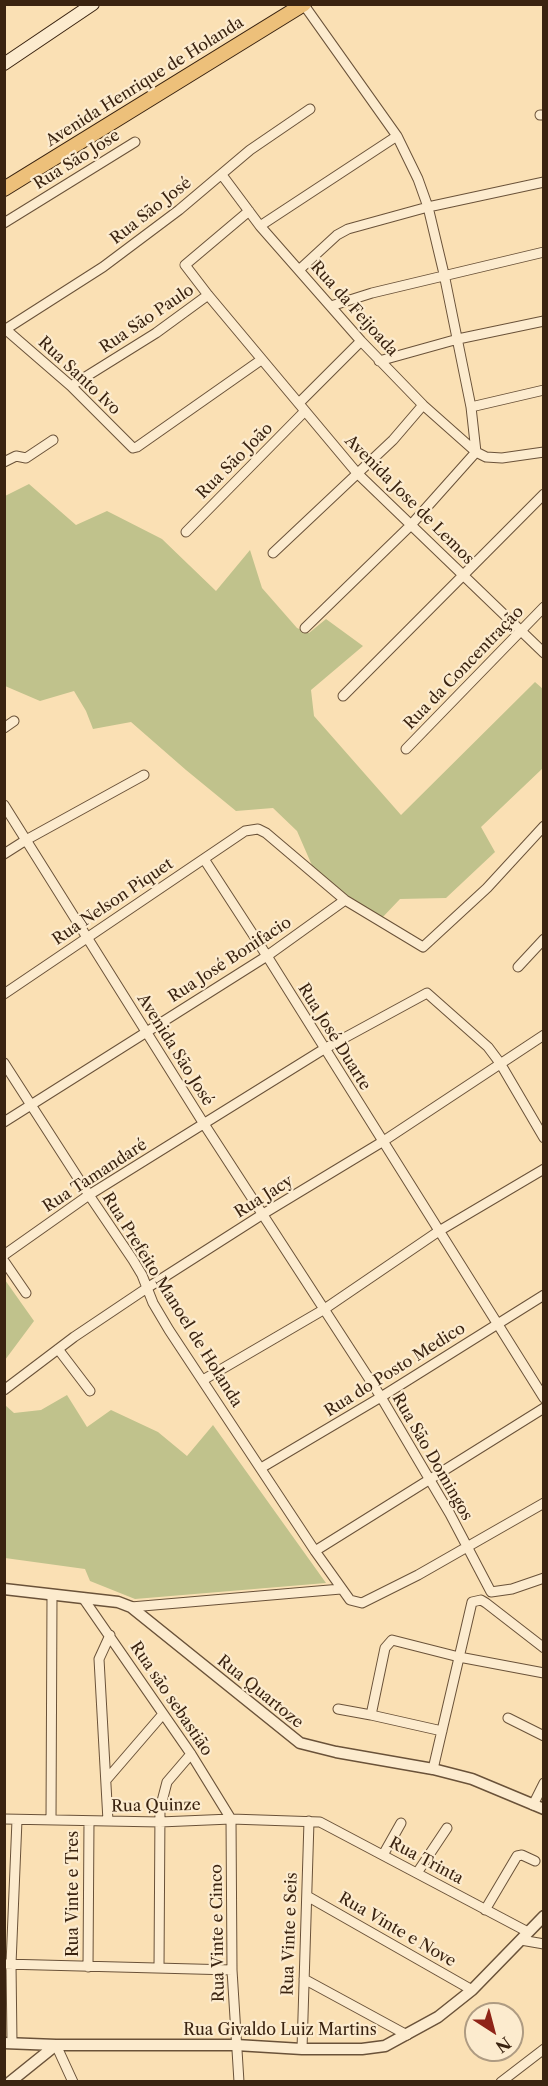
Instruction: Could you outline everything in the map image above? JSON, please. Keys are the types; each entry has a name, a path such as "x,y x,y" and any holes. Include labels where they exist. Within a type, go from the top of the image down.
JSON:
{"main road":[{"path":"4,64 93,4"},
{"name":"Avenida Henrique de Holanda","path":"4,189 304,5"}],"street":[{"path":"304,5 397,136 408,156 428,207 458,339 471,407 476,452 410,526 305,628"},
{"name":"Rua São José","path":"5,329 103,267 179,210 250,150 310,109"},
{"path":"260,226 397,136"},
{"name":"Rua São Jose","path":"4,223 135,142"},
{"name":"Rua da Feijoada","path":"222,175 260,226 379,361 423,405 476,452"},
{"path":"299,270 337,235 348,229 428,207 543,182"},
{"path":"249,211 185,265 261,360"},
{"path":"331,306 372,292 543,252"},
{"name":"Rua São Paulo","path":"72,386 185,314 208,295"},
{"path":"379,361 458,339 543,321"},
{"name":"Rua Santo Ivo","path":"5,329 72,386 132,448 137,447 261,360"},
{"name":"Rua São João","path":"186,532 361,341"},
{"name":"Avenida Jose de Lemos","path":"261,360 357,473 543,653"},
{"path":"471,407 543,390"},
{"path":"273,553 393,440 423,405"},
{"path":"4,462 16,456 26,458 54,440"},
{"path":"476,452 486,457 502,458 543,452"},
{"path":"343,696 543,494"},
{"name":"Rua da Concentração","path":"406,749 543,607"},
{"path":"4,728 14,722"},
{"path":"4,854 144,775"},
{"name":"Avenida São José","path":"4,805 323,1310"},
{"path":"345,900 423,947 466,907 543,826"},
{"name":"Rua Nelson Piquet","path":"4,994 251,829 258,829 266,833 345,900"},
{"name":"Rua José Duarte","path":"204,859 543,1398"},
{"name":"Rua José Bonifacio","path":"4,1122 267,956 345,900"},
{"path":"518,967 543,939"},
{"name":"Rua Tamandaré","path":"4,1255 89,1195 324,1049 427,993 478,1037 500,1063"},
{"name":"Rua Jacy","path":"4,1390 58,1349 147,1288 382,1142 543,1035"},
{"name":"Rua Prefeito Manoel de Holanda","path":"4,1063 133,1260 159,1314 340,1589 350,1600 362,1603 466,1548"},
{"path":"500,1063 543,1138"},
{"path":"203,1380 323,1310 439,1231 543,1169"},
{"path":"4,1261 26,1293"},
{"name":"Rua do Posto Medico","path":"261,1468 381,1397 543,1295"},
{"name":"Rua São Domingos","path":"323,1310 381,1397 491,1592 512,1589 543,1578"},
{"path":"58,1349 90,1391"},
{"path":"315,1551 543,1408"},
{"path":"466,1548 543,1503"},
{"name":"Rua Quartoze","path":"4,1589 118,1602 131,1607 300,1743 472,1779 538,1807"},
{"path":"131,1607 340,1589"},
{"path":"51,1820 52,1596"},
{"name":"Rua são sebastião","path":"83,1598 191,1754 231,1819"},
{"path":"433,1769 472,1602 476,1600 486,1603 543,1648"},
{"path":"108,1821 99,1659 110,1635"},
{"path":"371,1715 385,1648 392,1640 459,1657 543,1673"},
{"path":"338,1709 442,1731"},
{"path":"107,1779 163,1714"},
{"path":"508,1718 543,1736"},
{"path":"159,1968 161,1803 167,1782 191,1754"},
{"path":"538,1807 543,1782"},
{"name":"Rua Quinze","path":"4,1819 160,1822 231,1819 309,1821"},
{"name":"Rua Vinte e Cinco","path":"231,1819 232,1970 239,2082"},
{"path":"8,2043 8,1964 17,1820"},
{"name":"Rua Vinte e Tres","path":"88,1967 89,1821"},
{"name":"Rua Trinta","path":"309,1821 320,1822 383,1855 485,1910 524,1936 543,1944"},
{"name":"Rua Vinte e Seis","path":"302,2049 309,1821"},
{"path":"383,1855 401,1823"},
{"path":"417,1873 447,1828"},
{"path":"485,1910 517,1856 522,1855 535,1861"},
{"name":"Rua Vinte e Nove","path":"307,1896 472,1990"},
{"name":"Rua Givaldo Luiz Martins","path":"8,2043 236,2045 302,2049 362,2049 385,2046 438,2017 472,1990 543,1916"},
{"path":"8,1964 232,1970"},
{"path":"303,1979 407,2036"},
{"path":"10,2082 56,2045 72,2082"},
{"path":"501,2082 543,2049"}],"green space":[{"path":"29,484 76,525 107,511 162,539 216,591 250,550 262,588 297,628 309,633 326,619 363,646 311,690 314,716 401,815 535,682 543,689 543,768 481,827 495,852 446,898 400,899 380,920 314,870 297,831 273,808 236,811 131,722 93,729 74,691 40,701 5,686 5,496"},
{"path":"5,1280 34,1321 4,1360"},
{"path":"67,1395 87,1427 111,1410 158,1432 187,1456 213,1425 326,1583 135,1599 90,1581 85,1569 5,1558 5,1405 14,1413 41,1410"}]}
